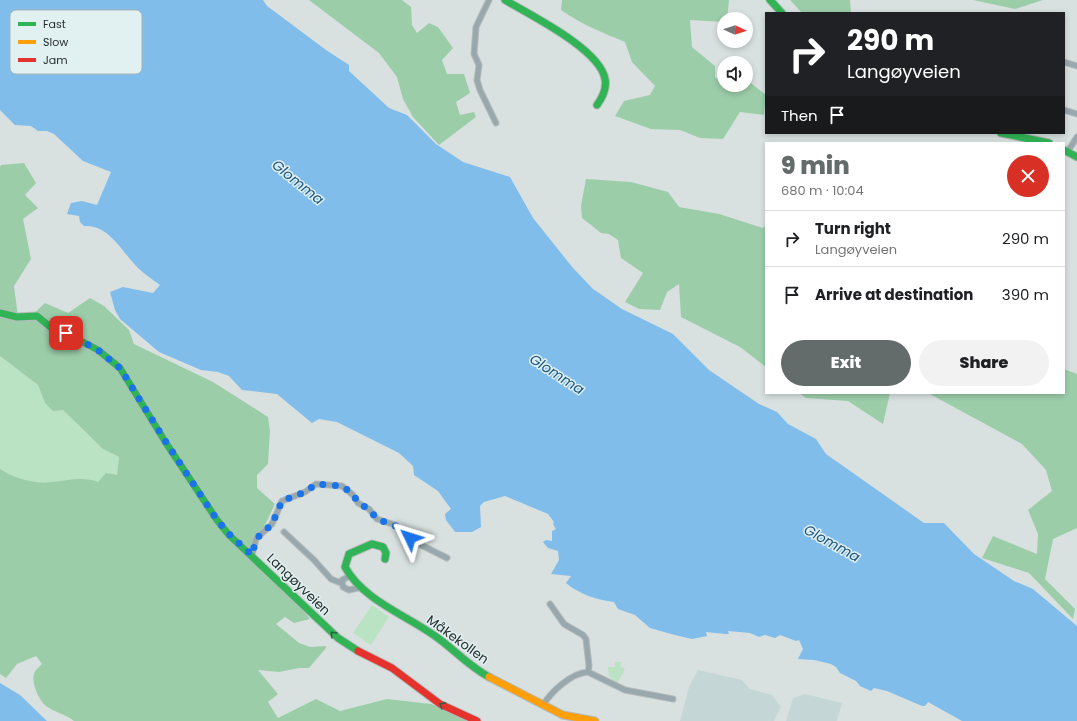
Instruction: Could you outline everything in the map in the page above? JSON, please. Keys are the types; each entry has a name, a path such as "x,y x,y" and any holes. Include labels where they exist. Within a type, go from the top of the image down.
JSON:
{"main road":[{"path":"505,0 577,44 593,58 602,70 606,80 604,90 597,106"},
{"path":"770,0 781,12"},
{"path":"1007,134 1044,142"},
{"path":"1066,150 1077,156"},
{"name":"Langøyveien","path":"0,313 16,317 37,316 54,330 66,333 98,350 120,368 217,520 230,535 347,645 392,668 440,704 477,721"},
{"path":"350,576 345,567 346,560 349,554 357,550 372,544 379,544 383,547 386,553 385,559"},
{"name":"Måkekollen","path":"350,576 381,603 436,636 465,662 542,705 571,717 596,721"}],"street":[{"path":"489,0 476,27 474,54 479,65 478,80 480,90 496,123"},
{"path":"1065,62 1077,66"},
{"path":"1065,110 1077,114"},
{"path":"1066,150 1077,137"},
{"path":"252,555 256,539 272,524 282,501 320,483 345,487 353,494 357,502 369,509 377,519 395,526 416,543 447,558"},
{"path":"284,532 314,560 327,576 334,581 341,582"},
{"path":"341,582 344,578 350,576"},
{"path":"341,582 346,590 362,587"},
{"path":"550,604 564,624 583,634 586,639 588,672"},
{"path":"542,705 559,685 583,672 588,672 625,690 673,699"}],"shaded area":[{"path":"698,670 742,680 750,689 772,695 781,707 774,721 680,721 689,687"},
{"path":"805,694 842,703 837,721 786,721 793,698"}],"green space":[{"path":"309,0 402,0 411,7 412,25 417,33 429,23 438,27 453,48 442,60 447,74 464,74 470,93 456,102 460,115 474,112 476,117 439,145 413,117 403,99 397,77 379,53"},
{"path":"562,0 729,0 728,12 717,12 717,22 690,20 692,47 715,66 717,92 753,92 753,85 765,94 764,115 740,112 723,139 700,138 680,130 651,129 615,116 624,101 650,95 655,86 632,62 625,42 600,32 561,10"},
{"path":"790,0 850,0 851,12 801,12"},
{"path":"973,0 1043,0 1015,9"},
{"path":"24,163 36,183 25,195 38,208 23,219 31,259 14,286 18,317 31,316 45,303 68,313 90,298 104,306 129,330 134,344 213,382 268,417 270,431 268,464 257,475 257,488 275,504 256,544 254,561 299,605 310,619 294,623 285,617 276,624 299,643 310,647 326,646 326,648 309,668 299,668 279,672 258,670 278,694 268,702 278,718 316,699 340,711 387,699 431,704 472,721 74,721 43,704 36,691 33,677 37,669 42,664 36,656 17,664 6,678 0,674 0,469 18,478 38,482 86,479 98,482 106,473 117,475 119,457 103,449 63,410 53,411 45,403 38,385 0,356 0,167 1,165"},
{"path":"586,179 631,182 668,192 679,207 719,214 763,228 765,226 765,366 740,347 681,317 679,284 667,292 660,310 639,309 625,302 643,273 621,258 618,240 609,234 601,233 582,218 581,206"},
{"path":"0,356 38,385 45,403 63,410 103,449 119,457 117,475 98,482 80,480 38,482 18,478 0,469"},
{"path":"1065,369 1077,374 1077,528 1053,539 1045,579 1075,609 1073,619 1029,573 982,558 993,536 1037,554 1038,534 1028,510 1052,491 1046,470 1022,444 930,394 1065,394"},
{"path":"800,394 890,394 883,424 848,401 806,398"},
{"path":"372,605 389,617 371,645 353,633"},
{"path":"615,662 622,662 620,666 625,669 617,683 609,676 608,667 615,667"}],"water":[{"name":"Glomma","path":"0,0 263,0 267,6 326,50 349,65 349,71 389,108 407,115 436,144 463,162 510,177 533,218 573,268 593,289 622,309 673,334 709,370 759,404 777,412 788,424 816,439 826,454 924,523 944,523 974,554 1014,581 1033,589 1077,626 1077,721 962,721 928,702 925,706 922,706 887,691 874,688 871,691 840,673 836,667 831,664 814,660 798,659 803,649 799,640 796,641 780,635 775,638 765,635 759,637 750,633 728,631 729,634 706,632 707,636 692,639 650,628 635,615 618,609 614,602 588,596 571,587 566,583 571,576 551,574 559,560 558,551 548,548 543,542 546,540 552,541 552,531 556,529 553,524 554,522 548,514 505,496 484,502 480,506 481,527 472,532 455,532 446,520 445,514 451,509 438,491 414,475 413,466 399,453 337,422 319,419 312,423 277,394 242,390 229,376 218,372 201,370 159,352 120,319 115,310 110,292 123,287 153,293 160,285 138,268 108,234 101,229 84,226 80,222 79,216 67,214 71,203 82,201 97,205 111,172 83,161 54,134 47,131 38,131 31,126 15,125 0,110"},
{"path":"0,683 20,695 47,721 0,721"}],"traffic: fast":[{"path":"505,0 562,34 591,56 600,68 605,79 604,93 597,105"},
{"path":"770,0 781,12"},
{"path":"1006,134 1044,142"},
{"path":"1065,151 1077,157"},
{"path":"0,313 17,317 37,316 54,330 66,333 98,350 120,368 166,443 217,520 229,535 338,638 358,651"},
{"path":"385,559 386,553 383,547 372,544 349,554 345,567 353,579 374,598 424,628 489,677"}],"traffic: slow":[{"path":"489,677 563,715 595,721"}],"traffic: jam":[{"path":"358,651 392,668 440,704 477,721"}],"route":[{"path":"66,333 98,350 120,368 128,378 151,419 217,520 230,535 252,555 254,552 256,539 267,531 272,524 278,507 282,501 305,492 314,485 320,483 345,487 353,494 357,502 369,509 377,519 398,527 410,538"}]}
